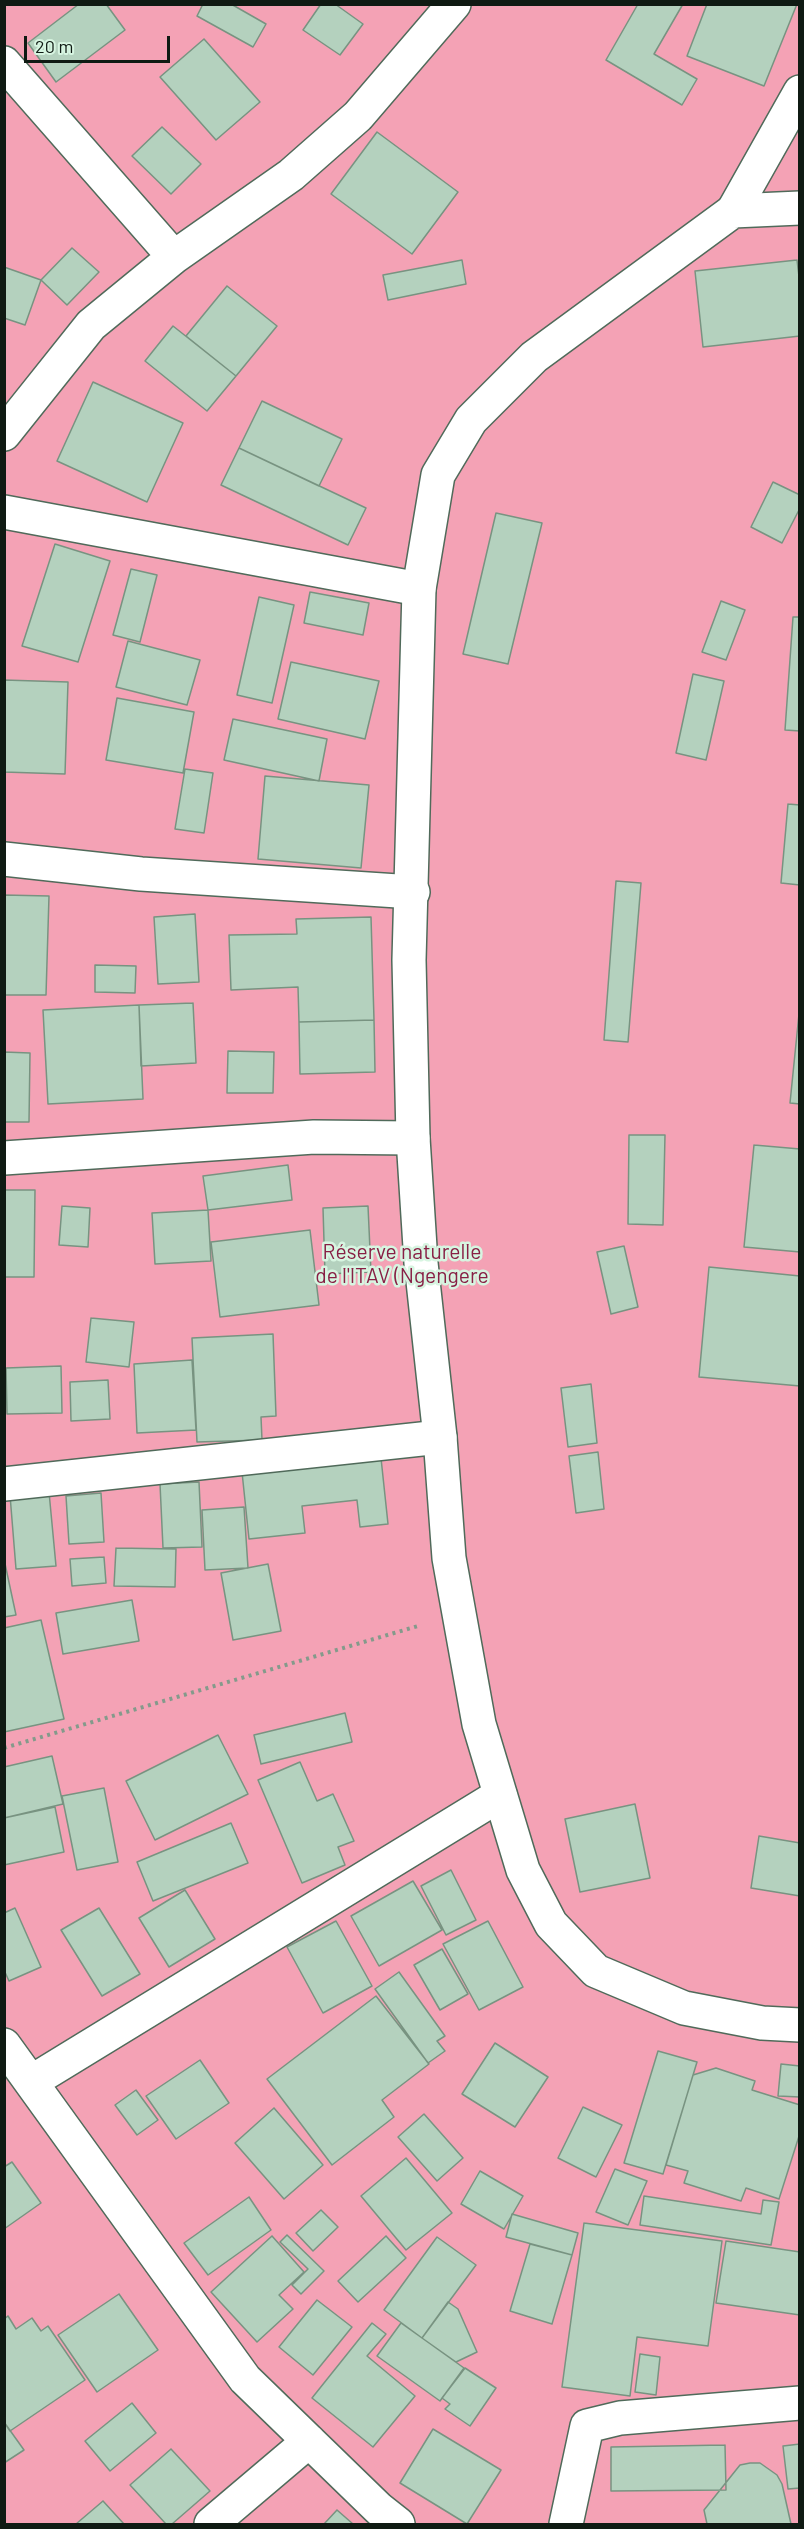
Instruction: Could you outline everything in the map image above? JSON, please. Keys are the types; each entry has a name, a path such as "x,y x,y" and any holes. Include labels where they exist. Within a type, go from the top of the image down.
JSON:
{"street":[{"path":"4,434 91,326 174,258 291,175 358,116 454,4"},
{"path":"4,63 174,258"},
{"path":"800,92 733,211 534,357 471,420 438,475 419,589 409,960 413,1138 421,1263 440,1437 449,1558 479,1724 522,1870 551,1924 596,1971 684,2008 762,2023 800,2025"},
{"path":"733,211 800,208"},
{"path":"4,512 419,589"},
{"path":"4,859 141,874 412,892"},
{"path":"4,1158 314,1137 413,1138"},
{"path":"4,1484 440,1437"},
{"path":"31,2082 500,1795"},
{"path":"4,2045 245,2379 379,2509 398,2524"},
{"path":"566,2524 587,2426 620,2418 800,2403"},
{"path":"211,2524 309,2441"}],"path":[{"path":"4,1748 459,1613"}],"green space":[{"name":"Réserve naturelle de l'ITAV (Ngengere","path":"5,5 799,5 799,2524 5,2524"}],"building":[{"path":"79,4 106,4 125,30 56,82 28,43"},
{"path":"203,4 231,4 266,24 253,47 197,16"},
{"path":"321,4 335,4 363,24 340,55 303,30"},
{"path":"638,4 683,4 654,54 697,79 682,105 606,60"},
{"path":"707,4 797,4 764,86 687,56"},
{"path":"204,39 260,102 216,140 160,77"},
{"path":"162,127 201,164 171,194 132,156"},
{"path":"377,132 458,192 412,254 331,194"},
{"path":"72,248 99,272 67,305 41,280"},
{"path":"462,260 466,284 388,300 383,275"},
{"path":"797,260 800,285 800,336 703,347 695,271"},
{"path":"4,267 41,280 25,325 4,318"},
{"path":"227,286 277,326 236,376 186,336"},
{"path":"173,326 236,376 207,411 145,361"},
{"path":"93,382 183,423 147,502 57,461"},
{"path":"262,401 342,439 319,486 239,448"},
{"path":"239,448 366,508 348,545 221,485"},
{"path":"773,482 800,495 800,508 782,543 751,527"},
{"path":"496,513 542,523 508,664 463,654"},
{"path":"55,544 110,561 78,662 22,646"},
{"path":"131,569 157,575 140,642 113,635"},
{"path":"310,592 369,603 363,635 304,623"},
{"path":"259,597 294,605 272,703 237,695"},
{"path":"721,601 745,610 726,660 702,652"},
{"path":"793,617 800,617 800,731 785,730"},
{"path":"128,641 200,660 187,705 116,687"},
{"path":"291,662 379,681 365,739 278,719"},
{"path":"693,674 724,681 706,760 676,753"},
{"path":"4,680 68,682 65,774 4,772"},
{"path":"117,698 194,712 183,773 106,760"},
{"path":"233,719 327,739 319,781 224,760"},
{"path":"185,769 213,773 204,833 175,829"},
{"path":"265,776 369,785 361,868 258,859"},
{"path":"788,804 800,805 800,885 781,883"},
{"path":"616,881 641,883 628,1042 604,1040"},
{"path":"4,895 49,896 46,995 4,995"},
{"path":"195,914 199,982 158,984 154,917"},
{"path":"371,917 374,1020 299,1022 298,987 231,990 229,935 297,934 296,919"},
{"path":"95,965 136,966 135,993 95,992"},
{"path":"193,1003 196,1063 141,1066 139,1005"},
{"path":"800,1004 800,1104 790,1103"},
{"path":"139,1005 143,1099 48,1104 43,1010"},
{"path":"374,1020 375,1072 300,1074 299,1022"},
{"path":"228,1051 274,1052 273,1093 227,1093"},
{"path":"4,1052 30,1053 29,1122 4,1122"},
{"path":"629,1135 665,1135 663,1225 628,1224"},
{"path":"754,1145 800,1149 800,1252 744,1247"},
{"path":"288,1165 292,1200 208,1210 203,1176"},
{"path":"4,1190 35,1190 34,1277 4,1277"},
{"path":"62,1206 90,1208 88,1247 59,1245"},
{"path":"368,1206 371,1272 325,1274 323,1208"},
{"path":"208,1210 211,1261 155,1264 152,1213"},
{"path":"310,1230 319,1305 220,1317 211,1242"},
{"path":"624,1246 638,1307 611,1314 597,1252"},
{"path":"709,1267 800,1276 800,1386 699,1377"},
{"path":"91,1318 134,1322 129,1367 86,1362"},
{"path":"273,1334 276,1416 261,1417 262,1440 197,1442 192,1338"},
{"path":"192,1360 196,1430 137,1433 134,1364"},
{"path":"61,1366 62,1413 7,1414 6,1368"},
{"path":"108,1380 110,1419 71,1421 70,1382"},
{"path":"591,1384 597,1443 568,1447 561,1388"},
{"path":"598,1452 604,1509 576,1513 569,1456"},
{"path":"381,1458 388,1524 360,1527 357,1500 302,1506 305,1533 249,1539 242,1472"},
{"path":"199,1482 202,1547 163,1548 160,1484"},
{"path":"49,1492 56,1566 16,1569 10,1495"},
{"path":"101,1493 104,1542 69,1544 66,1496"},
{"path":"244,1507 248,1568 205,1570 202,1510"},
{"path":"116,1548 176,1549 175,1587 114,1586"},
{"path":"104,1557 106,1583 72,1586 70,1559"},
{"path":"4,1559 16,1615 4,1617"},
{"path":"268,1564 281,1631 233,1640 221,1573"},
{"path":"132,1600 139,1641 63,1654 56,1613"},
{"path":"41,1620 64,1719 4,1732 4,1628"},
{"path":"345,1713 352,1742 261,1764 254,1735"},
{"path":"218,1735 248,1794 155,1840 126,1781"},
{"path":"52,1756 63,1804 4,1818 4,1767"},
{"path":"300,1762 317,1801 333,1794 354,1841 338,1847 345,1865 302,1883 258,1780"},
{"path":"104,1788 118,1862 77,1870 62,1796"},
{"path":"635,1804 650,1878 580,1892 565,1819"},
{"path":"55,1807 64,1852 4,1865 4,1818"},
{"path":"231,1823 248,1863 153,1901 137,1862"},
{"path":"759,1836 800,1843 800,1896 751,1888"},
{"path":"451,1870 476,1920 446,1935 421,1886"},
{"path":"413,1881 442,1930 379,1966 351,1916"},
{"path":"185,1890 215,1939 169,1967 139,1918"},
{"path":"15,1908 41,1967 9,1981 4,1970 4,1913"},
{"path":"99,1908 140,1974 102,1996 61,1930"},
{"path":"336,1921 372,1986 323,2013 287,1947"},
{"path":"488,1921 523,1987 479,2010 443,1944"},
{"path":"442,1949 468,1994 440,2010 414,1965"},
{"path":"399,1972 445,2036 437,2041 445,2051 428,2063 375,1989"},
{"path":"376,1996 429,2064 382,2100 394,2117 332,2165 267,2079"},
{"path":"495,2043 548,2077 515,2127 462,2094"},
{"path":"658,2051 697,2062 663,2174 624,2163"},
{"path":"200,2060 229,2103 176,2139 146,2096"},
{"path":"781,2064 800,2066 800,2097 778,2096"},
{"path":"716,2068 755,2081 752,2090 800,2105 800,2133 779,2199 746,2188 741,2201 684,2183 688,2171 666,2165 693,2075"},
{"path":"136,2090 158,2120 137,2135 115,2105"},
{"path":"583,2107 622,2125 596,2177 558,2158"},
{"path":"274,2108 323,2165 284,2199 235,2143"},
{"path":"424,2114 463,2158 437,2181 398,2137"},
{"path":"406,2158 452,2213 406,2250 361,2196"},
{"path":"12,2162 41,2203 4,2229 4,2167"},
{"path":"615,2169 647,2181 628,2225 596,2212"},
{"path":"480,2171 523,2196 504,2229 461,2204"},
{"path":"644,2196 761,2214 763,2200 779,2202 771,2245 640,2225"},
{"path":"249,2197 271,2230 208,2275 184,2243"},
{"path":"321,2210 338,2227 313,2251 296,2233"},
{"path":"512,2214 578,2233 572,2255 506,2237"},
{"path":"584,2223 722,2241 708,2346 637,2337 630,2396 562,2387"},
{"path":"287,2235 324,2271 301,2294 292,2285 308,2269 280,2242"},
{"path":"272,2236 304,2272 279,2295 293,2309 257,2342 211,2292"},
{"path":"386,2236 406,2258 358,2302 338,2281"},
{"path":"437,2237 476,2265 422,2338 384,2310"},
{"path":"726,2241 800,2252 800,2315 716,2303"},
{"path":"530,2244 572,2255 552,2324 510,2311"},
{"path":"119,2294 158,2350 97,2392 58,2335"},
{"path":"317,2300 352,2327 313,2375 279,2347"},
{"path":"448,2302 458,2309 477,2352 456,2362 422,2338"},
{"path":"8,2316 16,2329 32,2318 41,2331 48,2326 85,2380 10,2431 4,2422 4,2319"},
{"path":"372,2323 386,2334 367,2356 415,2396 373,2447 312,2398"},
{"path":"401,2323 464,2368 440,2401 377,2356"},
{"path":"640,2354 660,2357 656,2395 635,2392"},
{"path":"465,2368 496,2388 470,2426 445,2409 450,2404 442,2398"},
{"path":"132,2403 156,2433 110,2471 85,2441"},
{"path":"4,2422 24,2450 4,2463"},
{"path":"433,2429 501,2470 467,2524 400,2483"},
{"path":"800,2444 800,2488 788,2489 783,2446"},
{"path":"725,2445 726,2490 611,2491 611,2447"},
{"path":"171,2449 210,2491 172,2524 166,2524 130,2485"},
{"path":"760,2463 777,2475 782,2484 791,2524 707,2524 704,2510 740,2465"},
{"path":"103,2501 124,2524 76,2524"},
{"path":"337,2510 353,2524 324,2524"}]}
